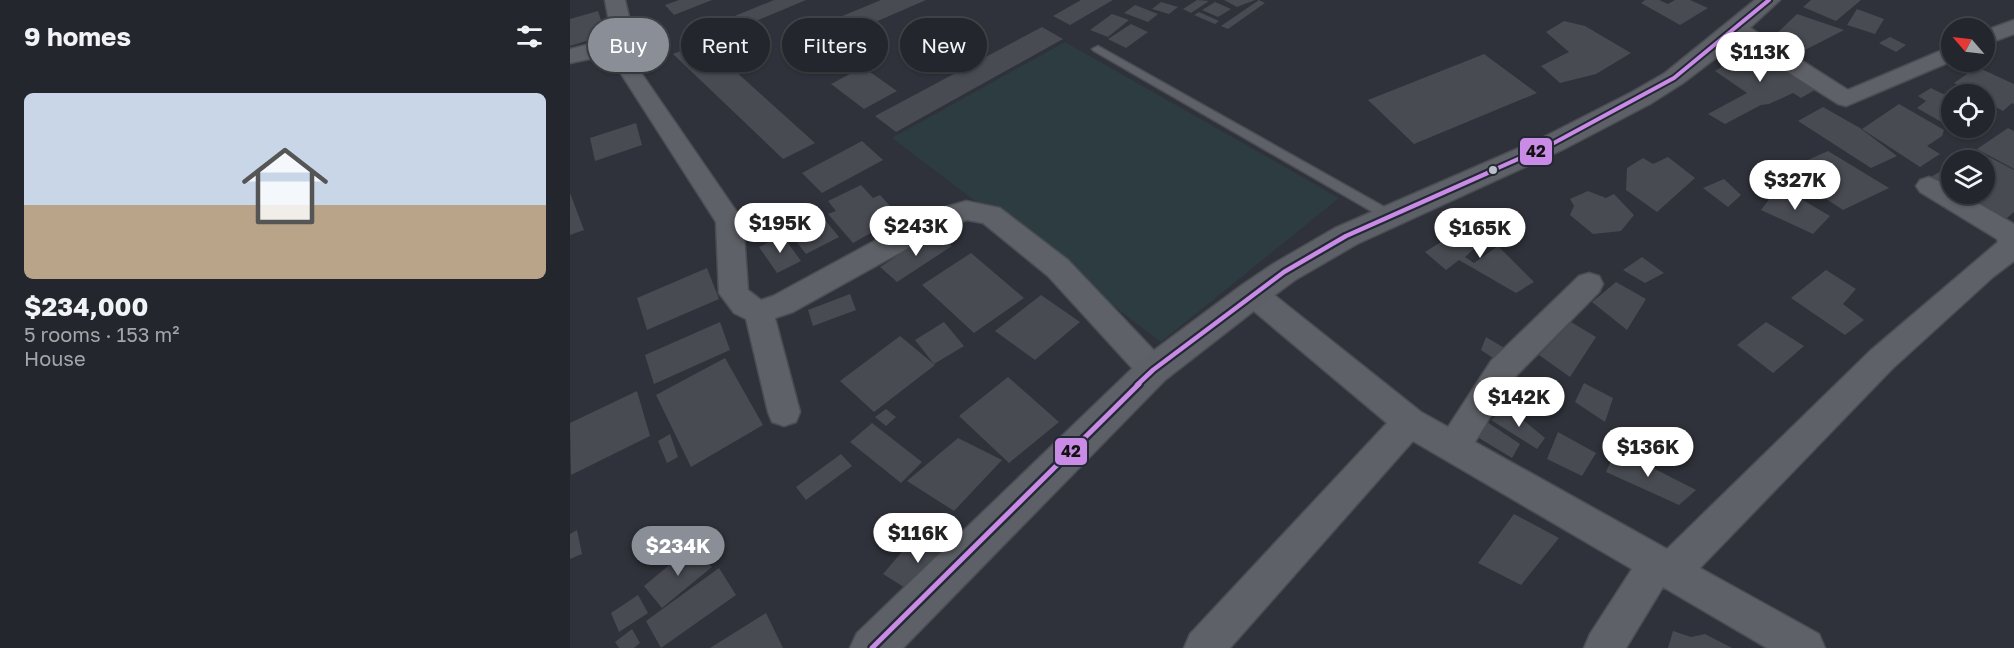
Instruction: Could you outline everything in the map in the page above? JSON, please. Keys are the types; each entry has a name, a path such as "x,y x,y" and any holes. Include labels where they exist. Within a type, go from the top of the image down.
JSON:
{"main road":[{"path":"872,648 1153,370 1253,294 1284,272 1346,236 1607,116 1674,78 1769,0"}],"street":[{"path":"619,18 616,3 641,0"},
{"path":"1995,34 2014,26"},
{"path":"1736,29 1846,99 1941,58"},
{"path":"570,56 588,52"},
{"path":"631,72 729,221 734,293 744,305 759,312 783,304 936,220 966,210 991,215 1058,268 1153,370"},
{"path":"1604,648 1663,568 1881,360 1973,276 2004,254 2013,238 1929,186"},
{"path":"1454,448 1502,370 1589,285"},
{"path":"1253,294 1409,422 1805,648"},
{"path":"759,312 784,412"},
{"path":"1204,648 1409,422"}],"lane":[{"path":"1098,49 1390,216"}],"shaded area":[{"path":"1065,42 1339,198 1161,342 892,138"}],"building":[{"path":"679,0 712,0 674,15 665,5"},
{"path":"774,0 806,0 763,18 730,18"},
{"path":"881,0 926,0 884,18 838,18"},
{"path":"1081,0 1113,0 1070,25 1053,16"},
{"path":"1197,0 1209,1 1191,13 1183,9"},
{"path":"1224,0 1255,0 1237,7"},
{"path":"1259,0 1265,3 1228,29 1221,26"},
{"path":"1645,0 1659,0 1668,4 1675,0 1690,0 1708,8 1680,25 1641,3"},
{"path":"1811,0 1861,0 1836,21 1803,7"},
{"path":"1161,2 1178,7 1169,14 1152,9"},
{"path":"1215,2 1231,9 1218,17 1202,10"},
{"path":"1135,5 1158,14 1148,22 1124,13"},
{"path":"1857,9 1884,19 1875,34 1847,25"},
{"path":"598,11 600,18 588,18 588,40 570,46 570,19"},
{"path":"1199,12 1219,21 1215,24 1194,15"},
{"path":"1112,14 1129,20 1108,37 1090,30"},
{"path":"1797,14 1844,30 1805,50 1775,35"},
{"path":"1564,21 1585,26 1631,53 1596,74 1560,83 1541,66 1569,52 1546,32"},
{"path":"1131,24 1148,32 1126,48 1108,39"},
{"path":"1042,27 1063,39 896,132 875,116 958,72 987,72 987,56"},
{"path":"1890,37 1906,45 1896,52 1879,43"},
{"path":"1755,46 1820,87 1801,98 1793,93 1769,104 1761,105 1725,124 1708,114 1747,93 1715,71"},
{"path":"681,51 681,62 673,54"},
{"path":"1484,54 1537,93 1414,144 1368,100"},
{"path":"692,72 736,72 815,143 783,159"},
{"path":"854,72 870,72 897,91 864,109 831,84"},
{"path":"1970,72 1988,72 2014,84 2014,104 2012,103 2003,111 1995,106 1995,84 1954,83"},
{"path":"1931,88 1941,93 1941,122 1917,108 1926,101 1918,96"},
{"path":"1899,104 1941,128 1941,137 1927,146 1940,154 1920,167 1862,129"},
{"path":"1823,107 1860,128 1897,156 1871,168 1798,121"},
{"path":"636,123 642,145 595,161 590,138"},
{"path":"2008,128 2014,131 2014,169 1995,159 1995,150 1977,149"},
{"path":"862,141 883,160 822,193 802,173"},
{"path":"1828,151 1889,188 1843,210 1783,171"},
{"path":"1668,157 1695,178 1657,212 1626,190 1627,168 1643,158 1653,164"},
{"path":"1995,160 2014,170 2014,212 2006,219 1978,204 1995,204"},
{"path":"1941,171 1941,183 1931,177"},
{"path":"1724,179 1741,195 1728,207 1703,188"},
{"path":"861,185 873,198 880,195 890,206 888,207 893,213 889,215 894,220 853,243 828,214 836,211 828,201"},
{"path":"1779,186 1830,216 1813,234 1761,210"},
{"path":"1588,191 1606,198 1614,194 1634,215 1621,231 1593,234 1570,215 1574,206 1570,199"},
{"path":"570,193 584,230 570,235"},
{"path":"817,210 839,237 806,254 784,226"},
{"path":"1466,226 1487,237 1465,257 1474,263 1498,246 1534,282 1516,293 1459,260 1446,270 1425,252"},
{"path":"934,232 952,246 897,282 880,267"},
{"path":"782,235 801,261 777,273 759,247"},
{"path":"971,253 1024,298 974,333 922,285"},
{"path":"1642,257 1664,273 1645,283 1623,270"},
{"path":"707,268 719,299 647,330 637,298"},
{"path":"1826,270 1856,289 1843,304 1864,320 1845,335 1791,298"},
{"path":"1616,282 1646,299 1627,330 1592,302"},
{"path":"850,294 856,310 813,326 808,310"},
{"path":"1041,295 1080,322 1035,360 995,331"},
{"path":"720,322 730,350 654,384 645,355"},
{"path":"944,322 964,346 934,364 915,340"},
{"path":"1571,322 1596,337 1570,377 1539,355"},
{"path":"1766,322 1804,346 1773,373 1737,345"},
{"path":"900,336 935,365 874,412 840,381"},
{"path":"1486,337 1506,349 1496,360 1481,350"},
{"path":"725,358 763,425 691,467 656,395"},
{"path":"1008,377 1059,422 1009,463 959,416"},
{"path":"1584,383 1613,398 1605,422 1575,402"},
{"path":"637,391 650,436 571,475 570,423"},
{"path":"1507,407 1545,438 1537,449 1491,420"},
{"path":"886,409 896,417 886,426 875,417"},
{"path":"1484,420 1520,444 1512,458 1474,435"},
{"path":"872,423 922,462 901,483 850,442"},
{"path":"1558,432 1596,453 1582,476 1547,459"},
{"path":"670,434 678,457 667,463 658,441"},
{"path":"958,438 1002,460 954,511 907,481"},
{"path":"1616,449 1696,490 1679,505 1606,472"},
{"path":"841,454 852,466 806,500 796,487"},
{"path":"1514,514 1559,538 1521,585 1478,563"},
{"path":"577,530 582,554 570,559 570,534"},
{"path":"918,533 952,554 918,596 883,574"},
{"path":"692,546 712,567 662,608 644,586"},
{"path":"719,568 736,595 661,648 646,621"},
{"path":"638,595 648,613 619,632 611,613"},
{"path":"766,613 783,648 710,648"},
{"path":"632,629 640,643 634,648 619,648 615,642"},
{"path":"1673,631 1691,637 1705,634 1732,648 1668,648"}],"transit line":[{"name":"42","path":"872,648 1153,370 1253,294 1284,272 1346,236 1552,144 1641,98 1674,78 1716,46 1769,0"}]}
